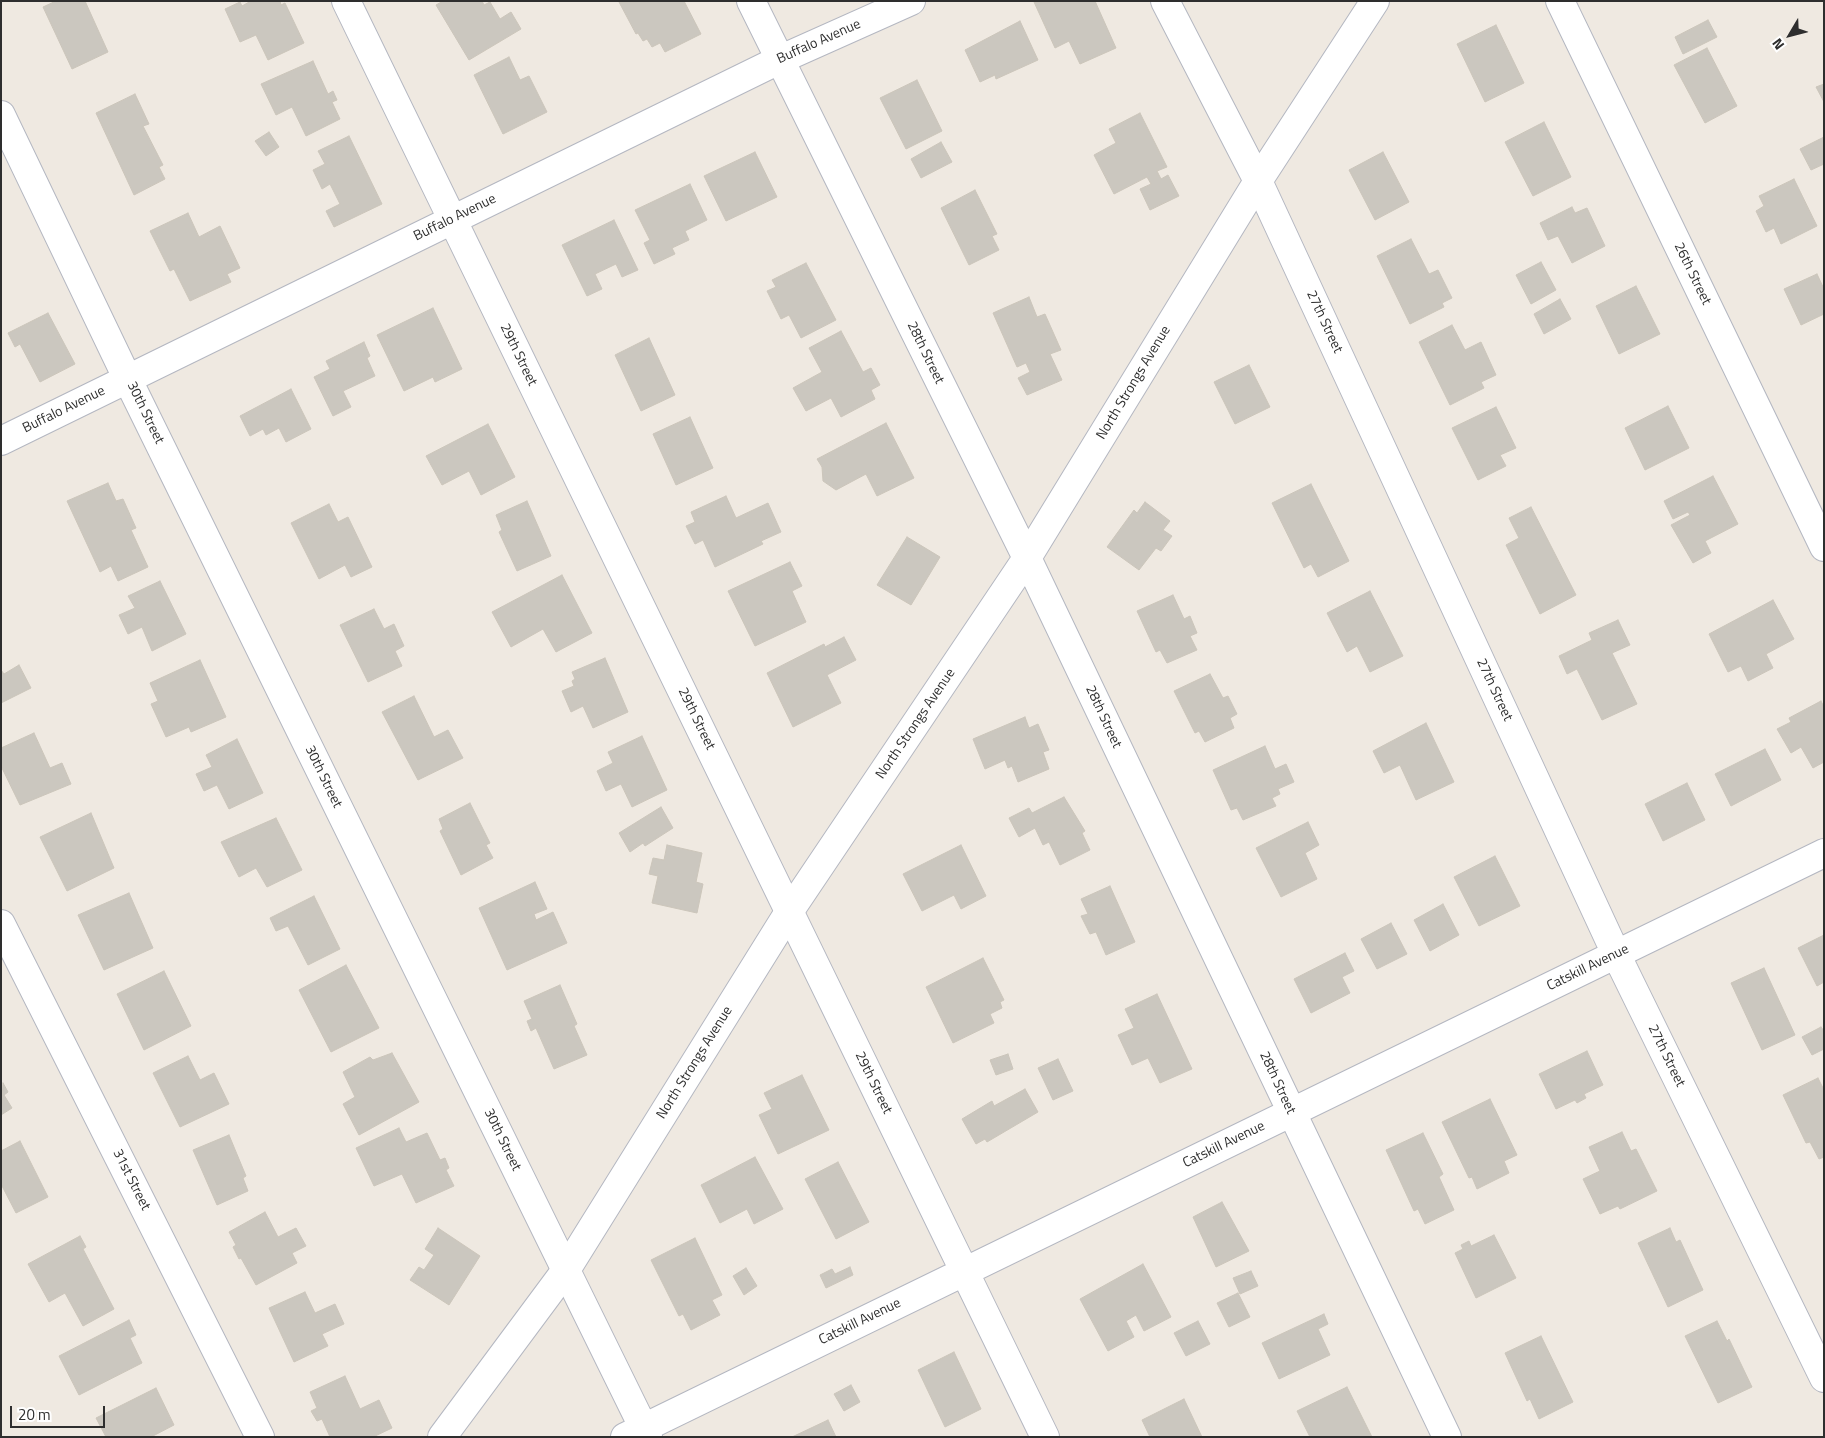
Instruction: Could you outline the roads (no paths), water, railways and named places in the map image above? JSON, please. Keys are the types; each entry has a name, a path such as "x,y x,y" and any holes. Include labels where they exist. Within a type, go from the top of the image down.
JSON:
{"street":[{"name":"29th Street","path":"346,1 1045,1437"},
{"name":"28th Street","path":"751,1 1027,558 1448,1437"},
{"name":"Buffalo Avenue","path":"1,441 779,60 910,1"},
{"name":"27th Street","path":"1165,1 1258,181 1616,954 1824,1378"},
{"name":"North Strongs Avenue","path":"442,1437 566,1270 789,912 1027,558 1258,181 1375,1"},
{"name":"26th Street","path":"1560,1 1824,547"},
{"name":"30th Street","path":"1,115 128,380 566,1270 639,1434"},
{"name":"Catskill Avenue","path":"639,1434 964,1271 1824,853"},
{"name":"31st Street","path":"1,924 260,1437"}]}
